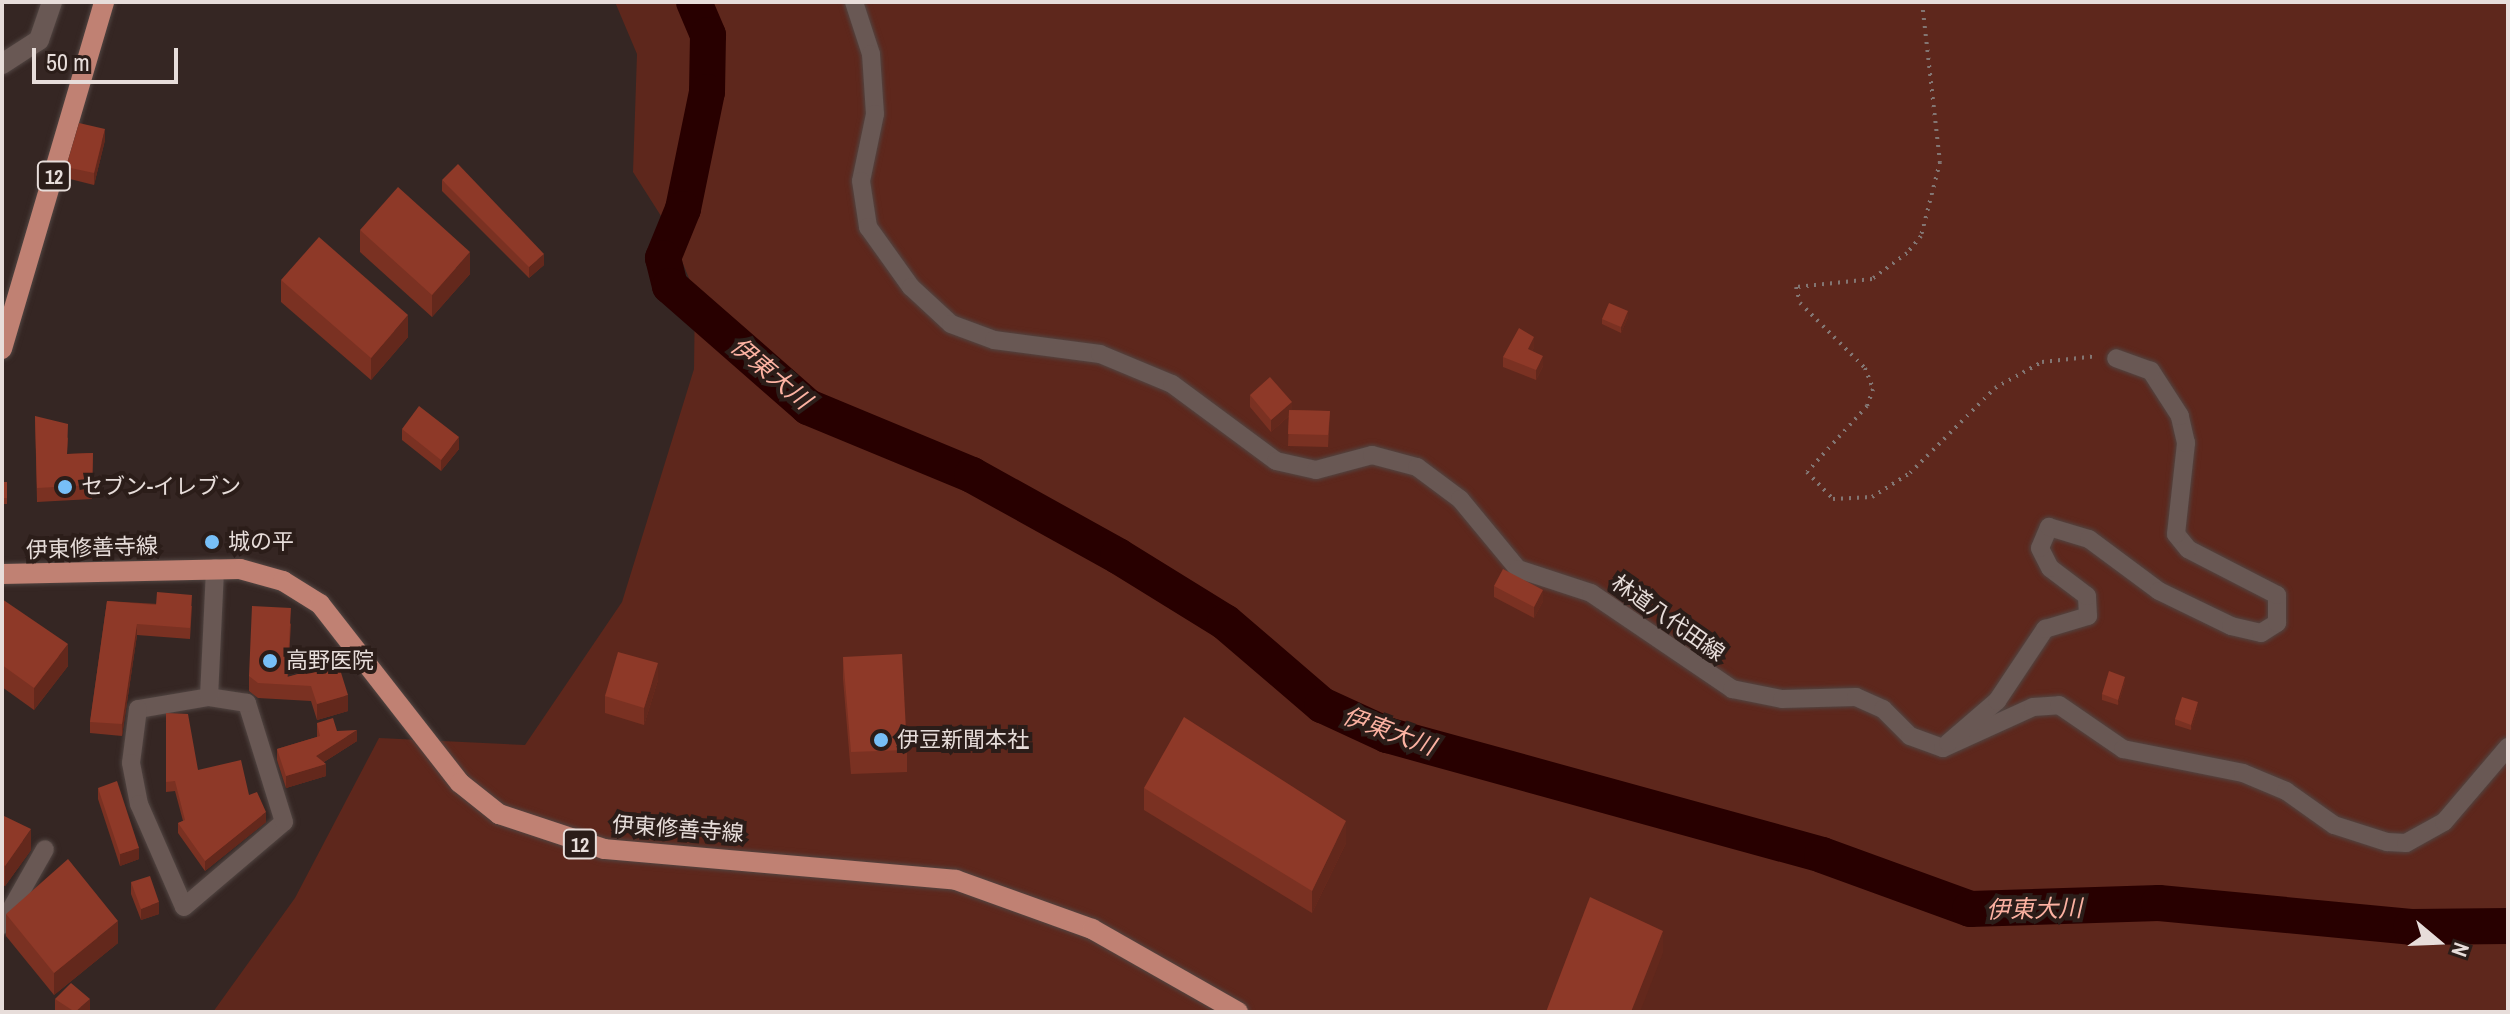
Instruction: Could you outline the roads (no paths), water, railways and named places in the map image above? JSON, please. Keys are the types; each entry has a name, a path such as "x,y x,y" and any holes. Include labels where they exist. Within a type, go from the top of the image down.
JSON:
{"main road":[{"name":"12","path":"2,349 104,2"},
{"name":"伊東修善寺線","path":"2,574 215,568 283,581 320,604 460,783 499,814 604,849 956,880 1092,929 1238,1012"}],"street":[{"path":"2,64 39,40 52,2"},
{"name":"林道八代田線","path":"854,2 871,54 875,114 861,181 868,227 911,287 951,324 994,340 1100,354 1172,384 1276,461 1316,470 1372,455 1417,467 1460,499 1518,569 1591,593 1715,680 1782,699 1856,697 1883,709 1910,736 1943,748"},
{"path":"1943,748 1997,701 2045,629 2088,616 2087,596 2050,568 2040,548 2049,527 2089,539 2159,591 2231,626 2261,633 2277,623 2277,595 2188,549 2176,534 2186,443 2180,416 2151,371 2116,358"},
{"path":"209,697 215,568"},
{"path":"209,697 247,703 284,822 184,907 144,818 131,763 138,709 209,697"},
{"path":"1943,748 2033,707 2059,705 2123,749 2243,773 2286,791 2334,825 2406,843 2444,822 2508,747"},
{"path":"2,925 45,849"}],"waterway":[{"name":"伊東大川","path":"694,2 708,35 707,92 683,209 663,258 670,286 808,407 972,475 1118,556 1225,622 1322,705 1387,735 1822,855 1970,909 2159,903 2411,927 2508,926"}],"place":[{"name":"セブン-イレブン","path":"65,487"},
{"name":"城の平","path":"212,542"},
{"name":"高野医院","path":"270,661"},
{"name":"伊豆新聞本社","path":"881,740"}]}
